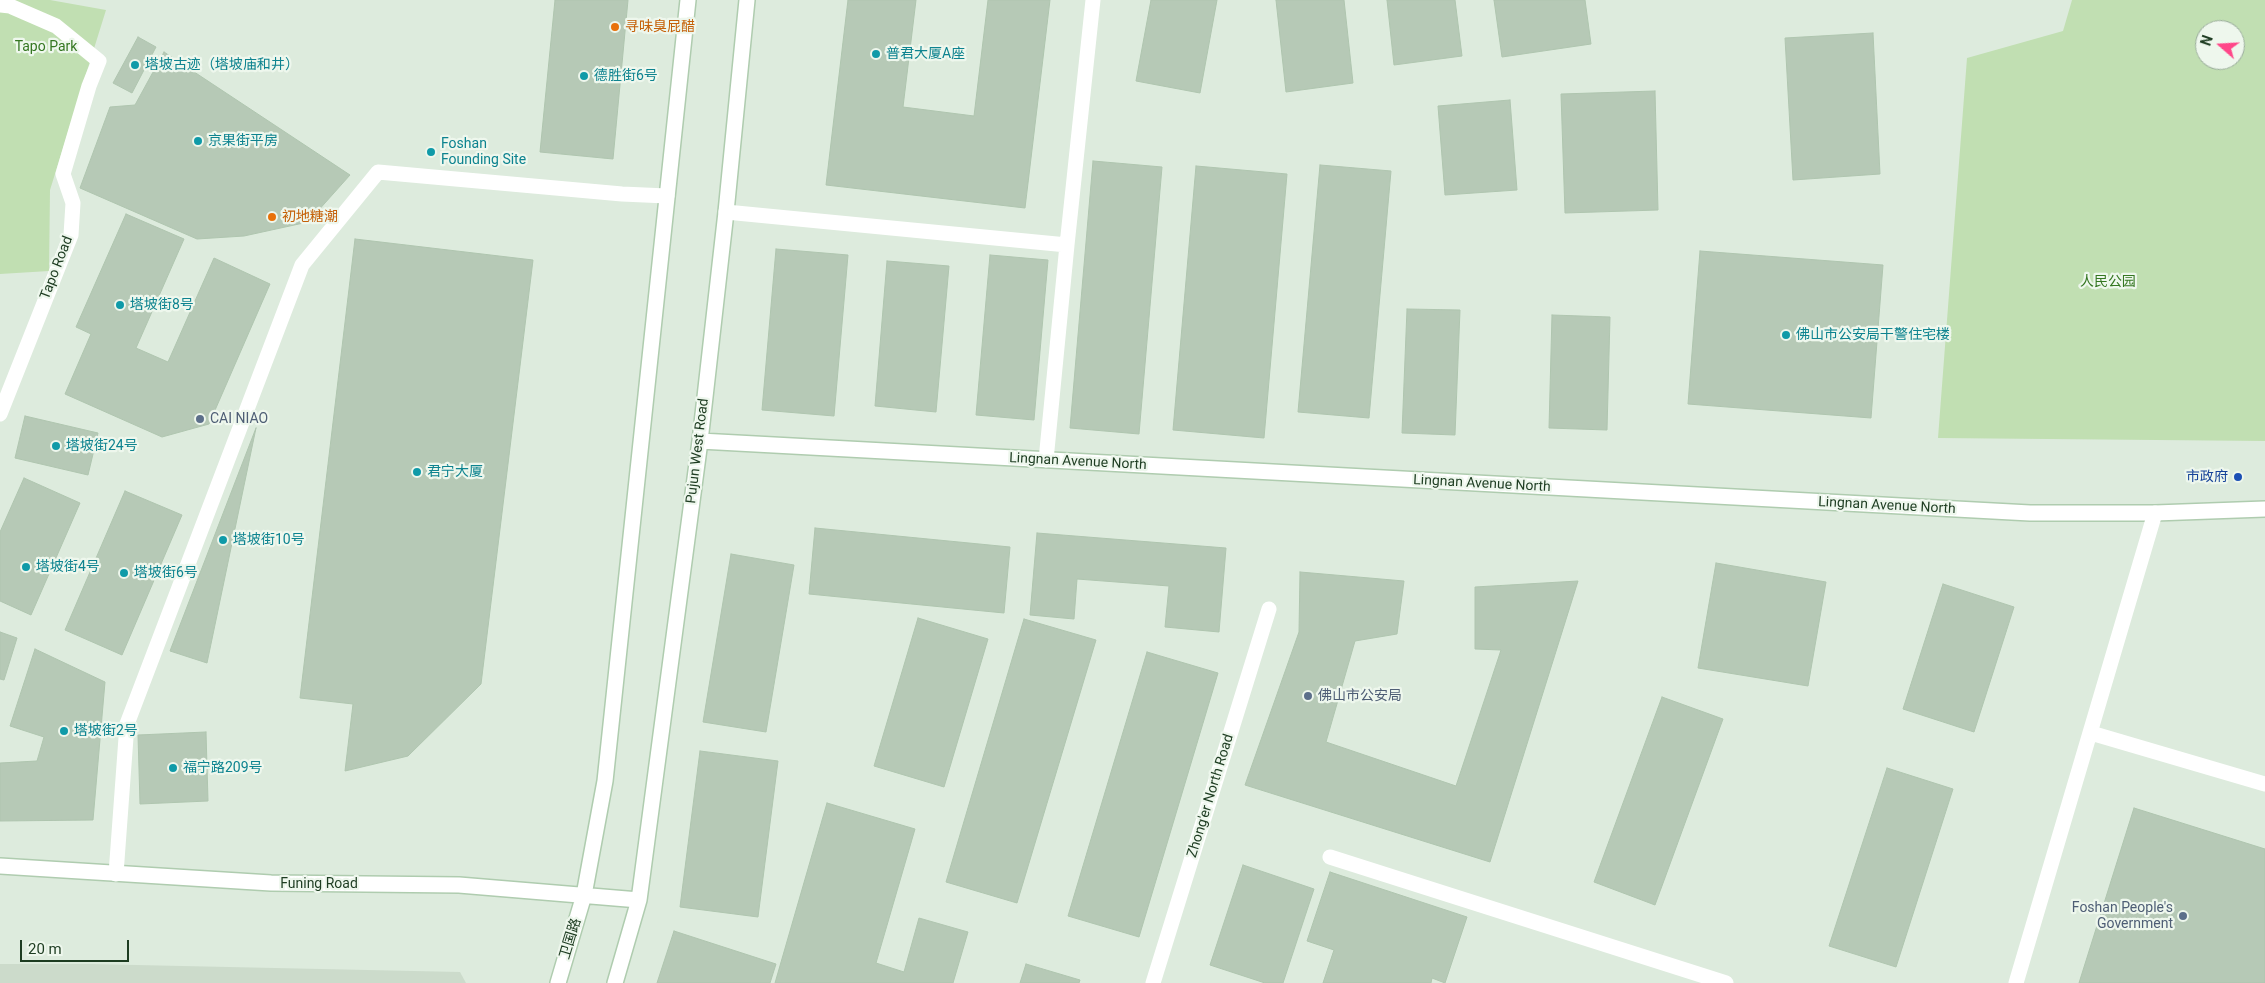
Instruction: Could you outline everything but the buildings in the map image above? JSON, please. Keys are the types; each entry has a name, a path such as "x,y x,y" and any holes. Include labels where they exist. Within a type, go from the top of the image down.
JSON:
{"main road":[{"path":"584,895 605,781 688,0"},
{"name":"Pujun West Road","path":"615,983 639,900 700,441 726,212 747,0"},
{"path":"1046,460 1066,245 1093,0"},
{"name":"Tapo Road","path":"0,5 10,6 56,26 99,61 89,86 63,174 73,203 71,235 0,414"},
{"path":"116,874 127,724 302,265 378,172 622,194 667,196"},
{"path":"726,212 1066,245"},
{"name":"Lingnan Avenue North","path":"700,441 2030,513 2155,513 2265,509"},
{"path":"2016,983 2155,513"},
{"name":"Zhong'er North Road","path":"1153,983 1268,609"},
{"path":"2091,734 2265,784"},
{"path":"1330,857 1724,983"},
{"name":"Funing Road","path":"0,866 271,883 459,884 639,900"},
{"name":"卫国路","path":"558,983 584,895"}],"shaded area":[{"path":"0,964 90,964 460,972 466,983 0,983"}],"green space":[{"name":"Tapo Park","path":"0,0 50,0 106,10 50,190 49,271 0,274"},
{"name":"人民公园","path":"2072,0 2265,0 2265,441 1938,438 1967,58 2063,31"}],"place":[{"name":"寻味臭屁醋","path":"615,27"},
{"name":"普君大厦A座","path":"876,54"},
{"name":"塔坡古迹（塔坡庙和井）","path":"135,65"},
{"name":"德胜街6号","path":"584,76"},
{"name":"京果街平房","path":"198,141"},
{"name":"Foshan Founding Site","path":"431,152"},
{"name":"初地糖潮","path":"272,217"},
{"name":"塔坡街8号","path":"120,305"},
{"name":"佛山市公安局干警住宅楼","path":"1786,335"},
{"name":"CAI NIAO","path":"200,419"},
{"name":"塔坡街24号","path":"56,446"},
{"name":"君宁大厦","path":"417,472"},
{"name":"市政府","path":"2238,477"},
{"name":"塔坡街10号","path":"223,540"},
{"name":"塔坡街4号","path":"26,567"},
{"name":"塔坡街6号","path":"124,573"},
{"name":"佛山市公安局","path":"1308,696"},
{"name":"塔坡街2号","path":"64,731"},
{"name":"福宁路209号","path":"173,768"},
{"name":"Foshan People's Government","path":"2183,916"}]}
